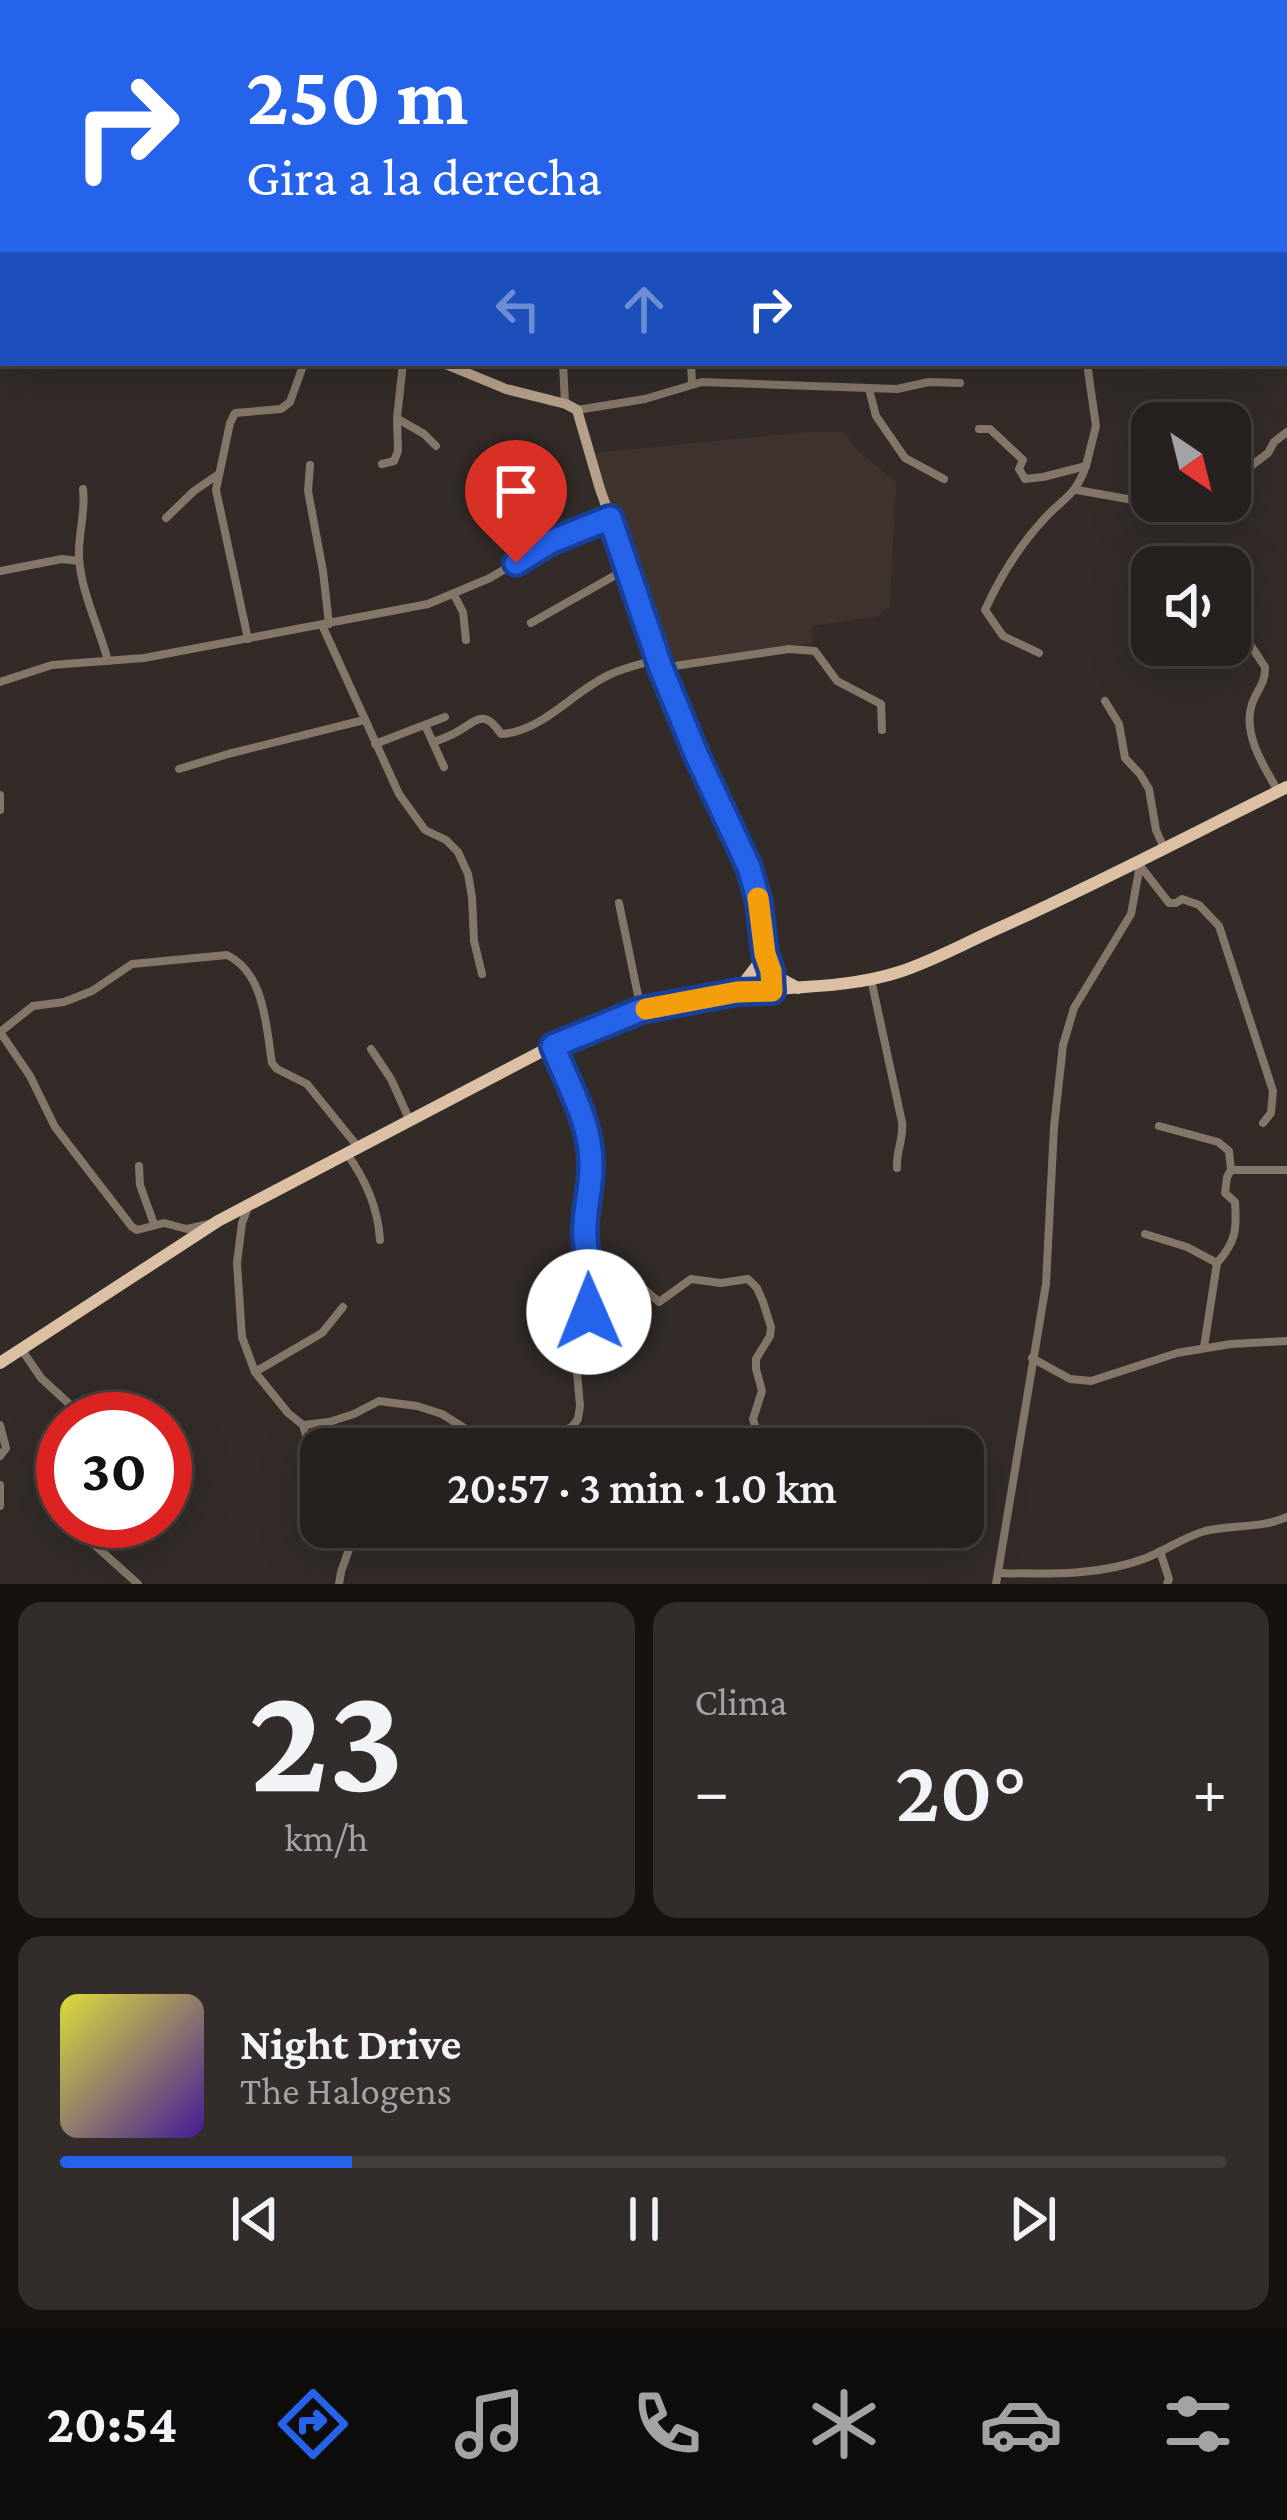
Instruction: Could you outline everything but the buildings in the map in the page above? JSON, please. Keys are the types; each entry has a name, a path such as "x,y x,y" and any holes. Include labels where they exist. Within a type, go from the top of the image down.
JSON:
{"main road":[{"path":"0,1363 251,1203 553,1046 641,1010 737,992 871,980 902,971 1140,863 1282,789"},
{"path":"737,992 765,957 781,979 799,988"}],"street":[{"path":"248,639 215,490 235,412 281,409 290,402 303,366"},
{"path":"382,464 397,458 403,366"},
{"path":"450,366 506,389 571,407 645,399 692,383 717,381 897,389 929,382 960,383"},
{"path":"564,366 571,407 659,664 749,867 759,902 765,957 761,970 768,991"},
{"path":"691,366 692,383"},
{"path":"1040,653 1003,636 985,610 1005,569 1045,518 1077,490 1096,427 1087,366"},
{"path":"869,388 876,416 905,458 944,479"},
{"path":"397,418 436,446"},
{"path":"979,430 990,429 1023,460 1019,469 1025,478 1086,466"},
{"path":"1251,466 1287,432"},
{"path":"310,465 308,490 323,571 326,625 399,794 425,830 458,852 468,874 482,974"},
{"path":"166,518 219,474"},
{"path":"205,484 215,490"},
{"path":"83,489 79,561 108,661"},
{"path":"1077,490 1131,500"},
{"path":"0,682 52,665 144,658 428,604 490,578 550,542 610,518"},
{"path":"0,571 62,559 79,561"},
{"path":"531,623 628,568"},
{"path":"454,595 463,612 466,640"},
{"path":"1251,647 1266,675 1250,714 1258,755 1282,789"},
{"path":"434,742 476,719 486,718 501,734 510,734 552,714 611,674 789,650 815,651 837,681 881,704 882,730"},
{"path":"1105,701 1119,724 1125,758 1149,789 1164,848"},
{"path":"376,744 445,717"},
{"path":"178,769 364,720"},
{"path":"425,725 444,767"},
{"path":"0,794 0,810"},
{"path":"1140,863 1169,903 1181,899 1199,905 1219,926 1273,1091 1270,1113 1263,1123"},
{"path":"1140,863 1131,914 1074,1008 1063,1045 1046,1284 997,1579 1118,1566 1206,1531 1258,1526 1287,1517"},
{"path":"619,903 641,1010"},
{"path":"218,1222 187,1229 174,1224 131,1227 55,1127 0,1032 33,1006 64,1002 92,991 132,964 226,956 236,960 249,972 258,994 272,1063 307,1084 353,1151 368,1188 380,1240"},
{"path":"871,980 902,1122 897,1168"},
{"path":"303,1425 329,1422 379,1401 442,1414 490,1440 544,1434 572,1427 578,1419 574,1339 593,1300 584,1236 591,1164 589,1140 553,1046"},
{"path":"371,1049 410,1121"},
{"path":"1159,1126 1218,1142 1229,1150 1226,1193 1235,1202 1234,1238 1217,1263 1204,1348"},
{"path":"139,1166 140,1185 154,1225"},
{"path":"1231,1170 1287,1169"},
{"path":"251,1203 242,1223 237,1263 242,1337 255,1372 304,1428"},
{"path":"1145,1234 1217,1263"},
{"path":"593,1300 637,1283 659,1302 691,1279 753,1282 771,1327 756,1359 762,1391 753,1419 756,1428"},
{"path":"255,1372 322,1333 343,1306"},
{"path":"1032,1358 1070,1379 1091,1381 1177,1353 1287,1341"},
{"path":"21,1349 56,1392"},
{"path":"0,1426 6,1448 0,1456"},
{"path":"0,1485 0,1507"},
{"path":"98,1548 138,1584"},
{"path":"340,1584 350,1548"},
{"path":"1160,1551 1167,1584"}],"shaded area":[{"path":"844,432 857,450 896,482 890,608 880,616 811,626 813,643 663,666 594,453"}],"slow traffic":[{"path":"646,1009 737,992 772,991 758,898"}],"route":[{"path":"516,563 550,542 610,518 661,668 749,867 771,971 772,991 737,992 641,1010 553,1046 589,1140 584,1236 593,1280 589,1312"}]}
